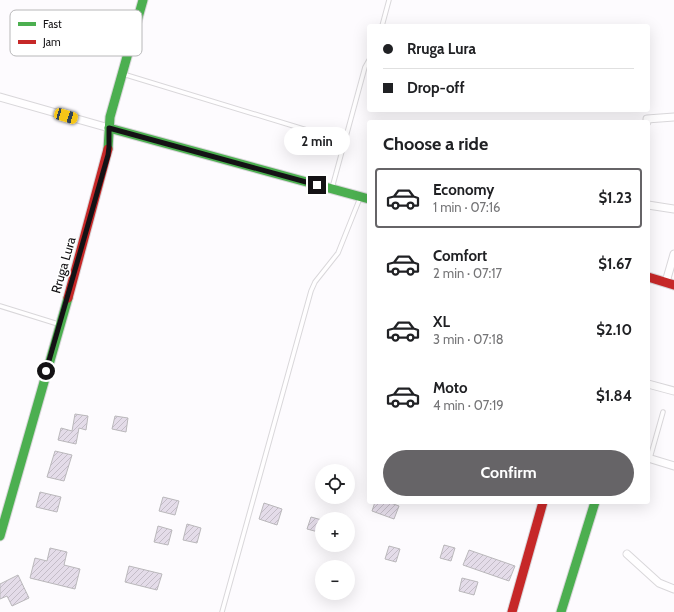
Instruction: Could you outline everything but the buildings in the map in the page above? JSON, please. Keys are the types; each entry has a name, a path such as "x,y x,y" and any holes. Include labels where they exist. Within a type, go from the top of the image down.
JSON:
{"street":[{"name":"Rruga Lura","path":"140,10 143,0"},
{"name":"Rruga Lura","path":"0,536 108,155 110,117 127,56"},
{"path":"0,97 365,198"},
{"path":"647,120 674,117"},
{"path":"650,205 674,209"},
{"path":"650,278 670,284 674,254"},
{"path":"650,385 674,392"},
{"path":"650,458 674,466"},
{"path":"512,612 542,504"},
{"path":"561,612 584,542 594,504"},
{"path":"627,554 659,583 674,589"}],"lane":[{"path":"383,24 389,0"},
{"path":"332,189 367,64"},
{"path":"122,73 346,142"},
{"path":"222,612 311,291 315,282 338,253 365,198"},
{"path":"0,306 59,324"},
{"path":"650,455 663,412"}],"traffic: fast":[{"path":"140,10 143,0"},
{"path":"108,149 110,117 127,56"},
{"path":"109,128 367,198"},
{"path":"0,536 68,298"},
{"path":"561,612 594,504"}],"traffic: jam":[{"path":"68,298 108,149"},
{"path":"650,278 674,285"},
{"path":"512,612 542,504"}],"route":[{"path":"46,371 108,155 109,128 317,185"}]}
